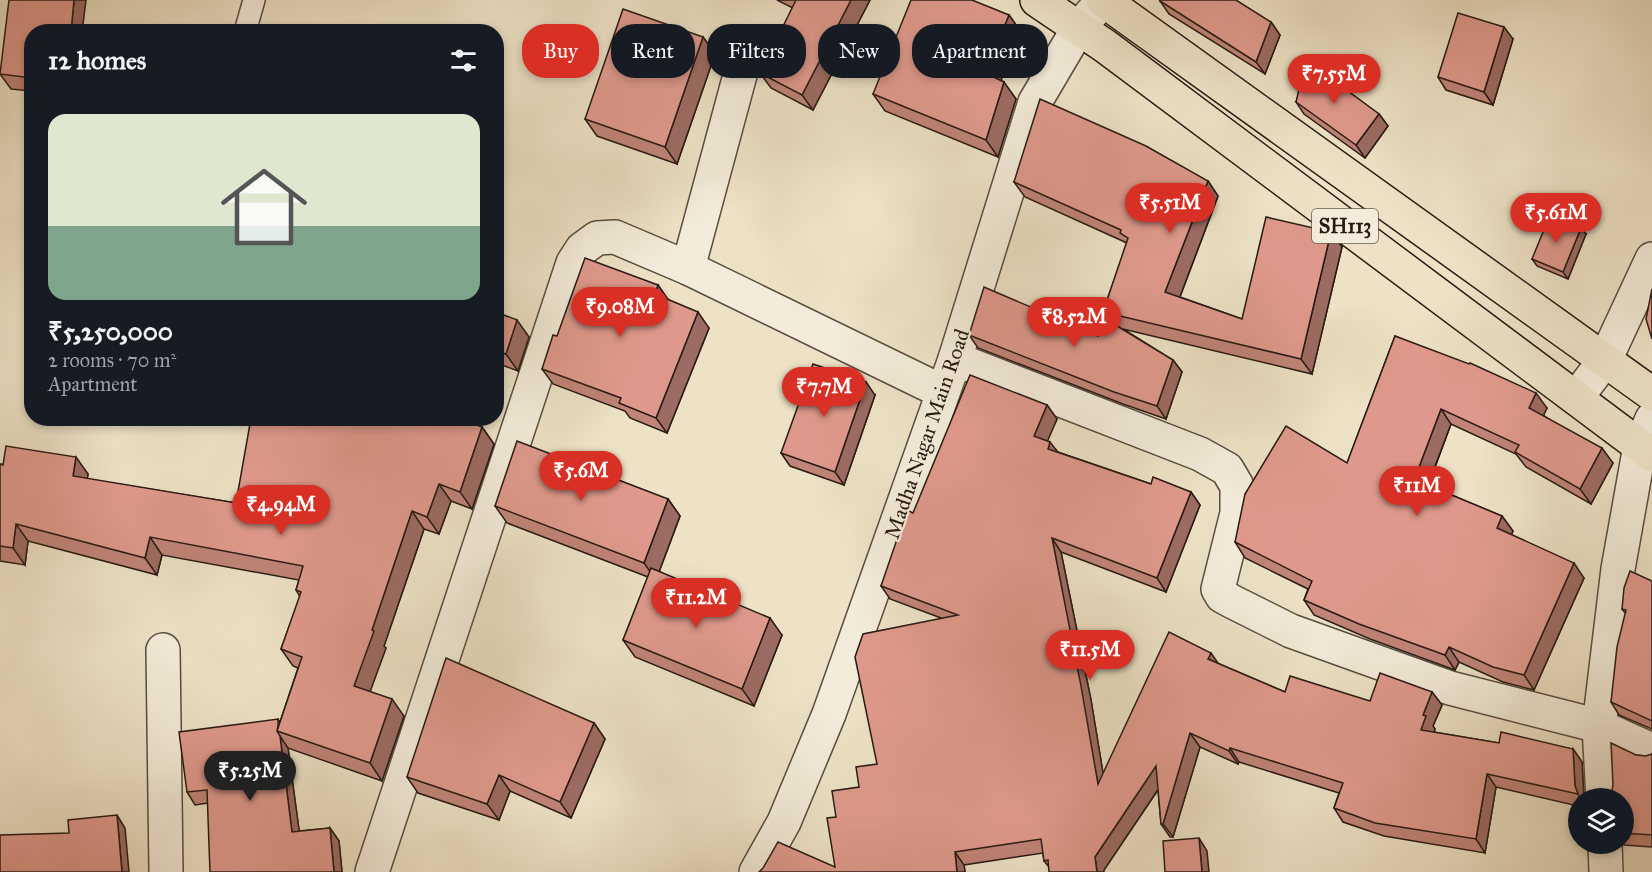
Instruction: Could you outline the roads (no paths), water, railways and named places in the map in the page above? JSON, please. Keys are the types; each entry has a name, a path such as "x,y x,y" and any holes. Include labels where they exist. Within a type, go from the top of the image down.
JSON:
{"main road":[{"name":"SH113","path":"1037,0 1105,46 1576,398 1648,440"},
{"name":"SH113","path":"1103,0 1652,394"}],"street":[{"name":"Madha Nagar Main Road","path":"756,872 784,822 829,714 943,392 1035,102 1078,29 1103,0"},
{"path":"688,268 739,78"},
{"path":"372,872 573,263 582,249 597,238 615,237 688,268 943,392"},
{"path":"1576,398 1605,360 1652,259"},
{"path":"954,359 1200,454 1227,469 1237,486 1237,513 1218,589 1222,596 1291,632 1450,688 1599,726 1652,750"},
{"path":"1602,788 1599,726 1618,569 1648,440"},
{"path":"163,650 166,872"},
{"path":"1605,854 1606,872"}],"lane":[{"path":"247,24 254,0"}]}
